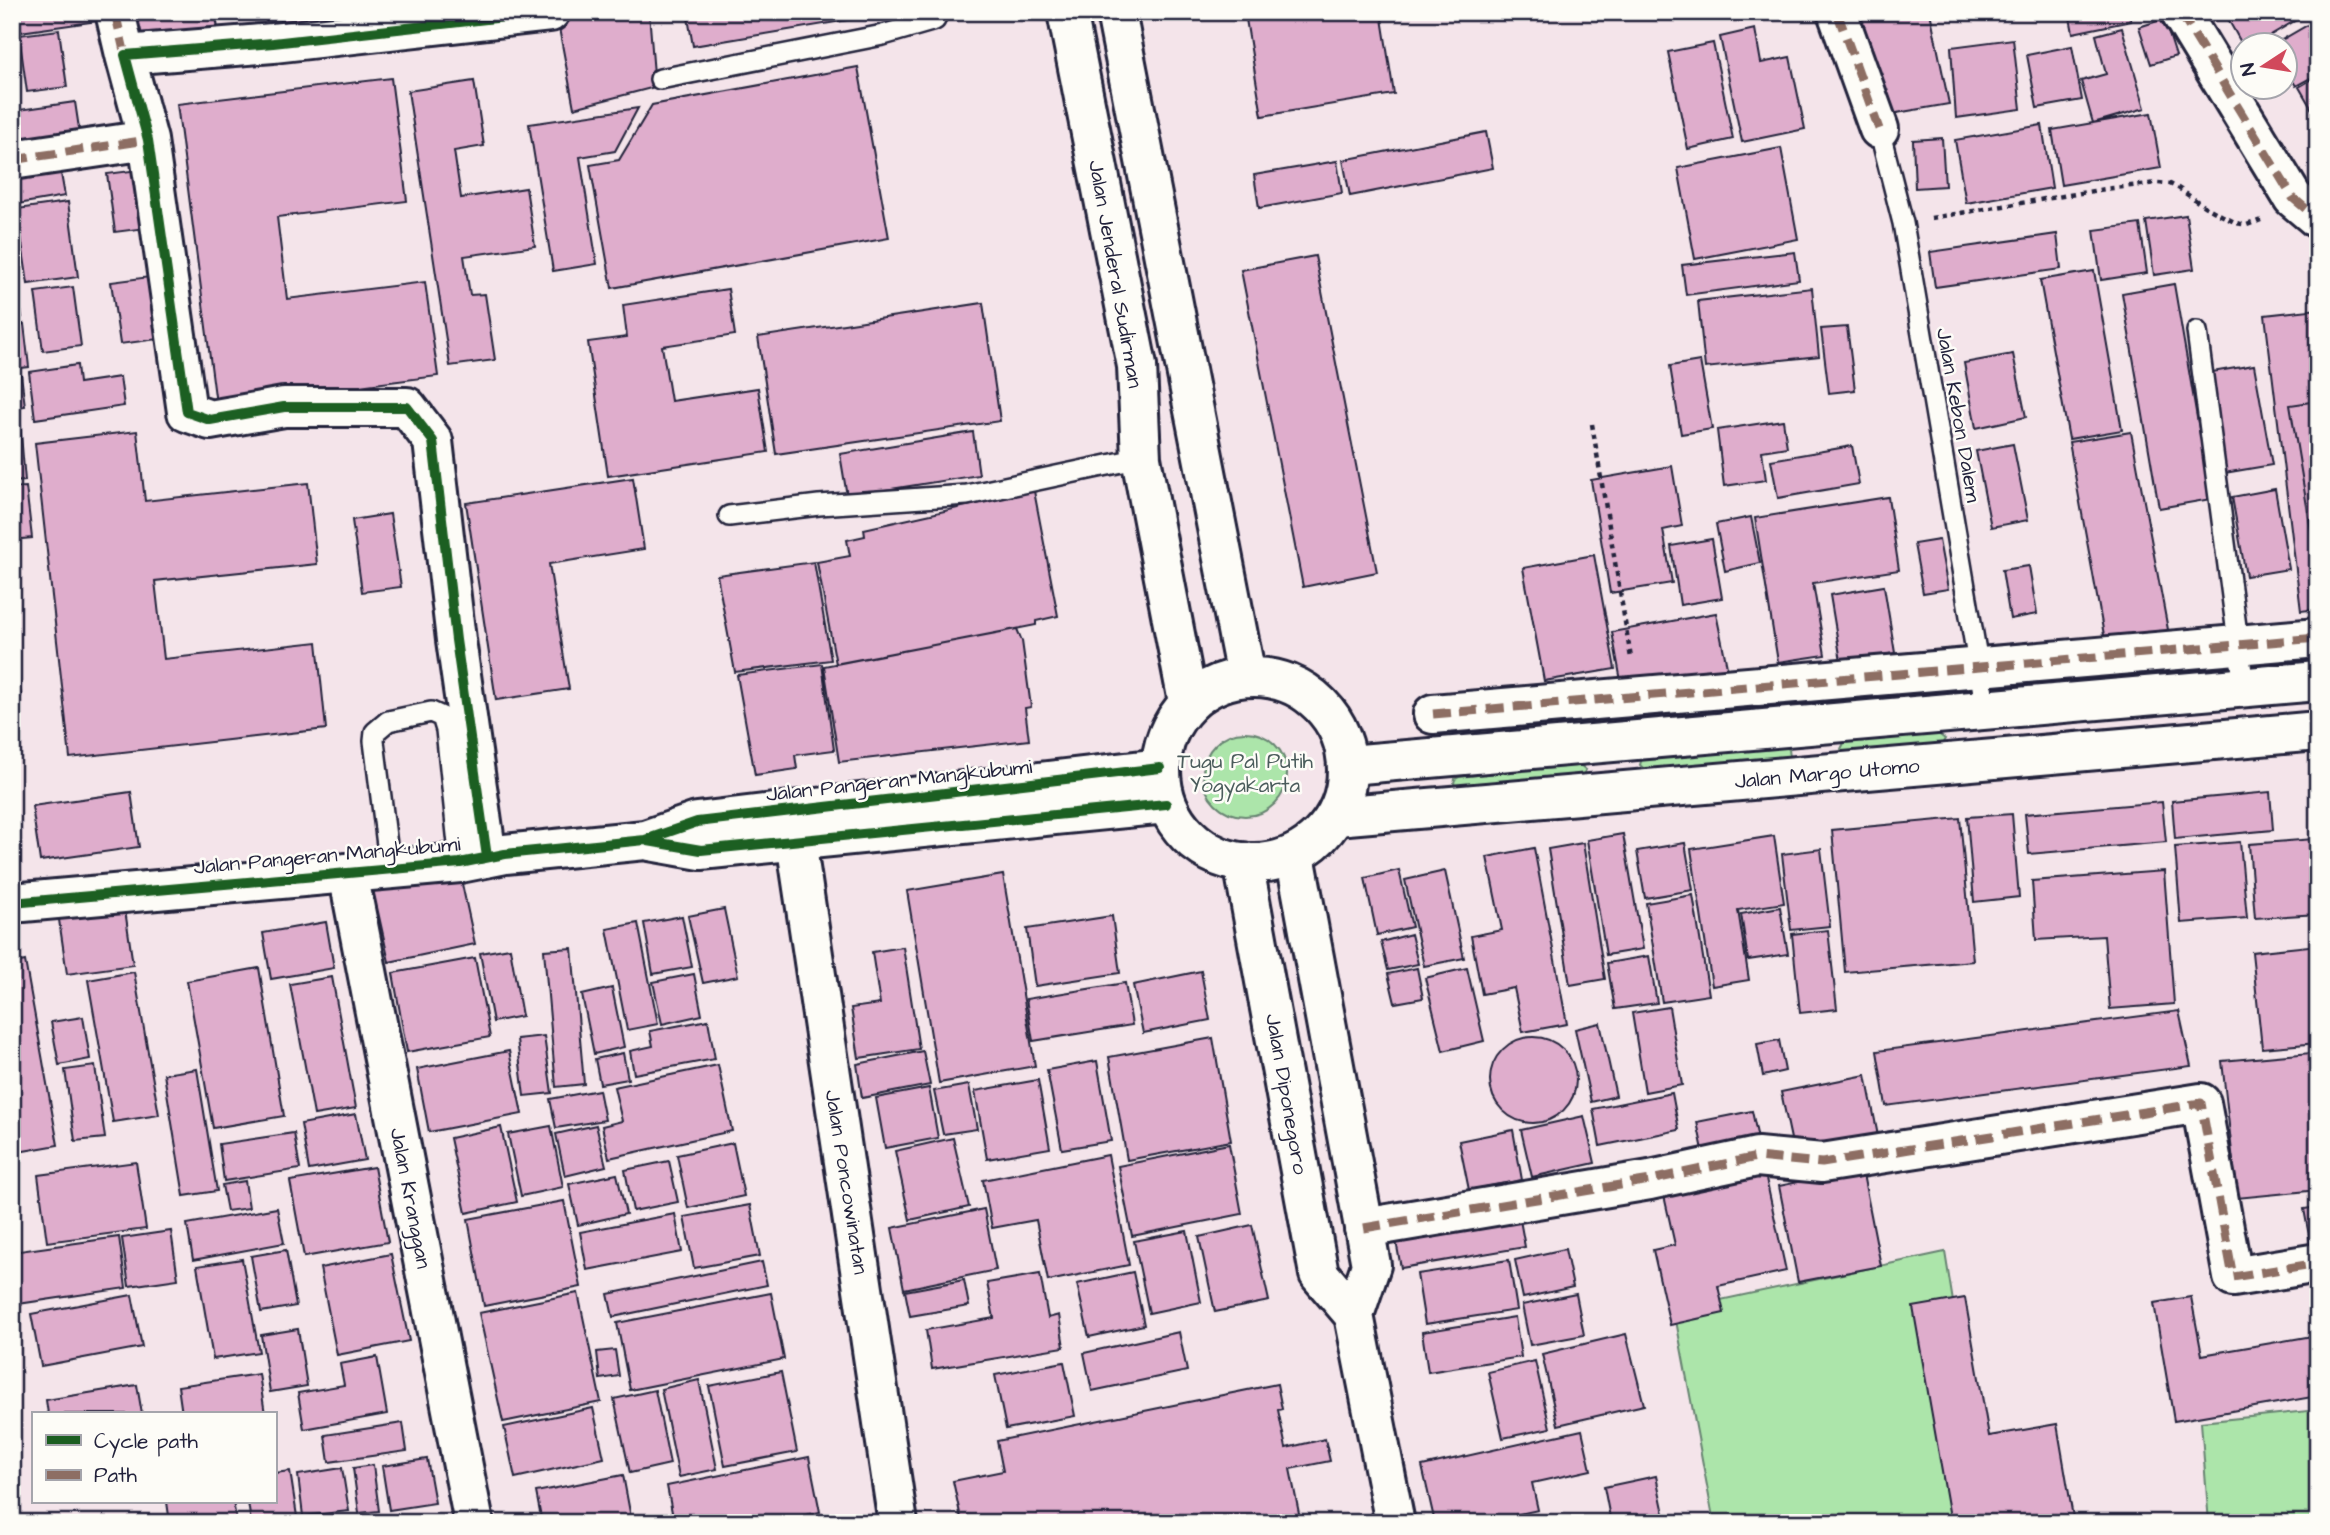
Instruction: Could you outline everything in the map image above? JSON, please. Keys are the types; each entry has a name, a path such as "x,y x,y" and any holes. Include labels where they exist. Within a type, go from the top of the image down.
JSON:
{"street":[{"path":"115,12 148,140 187,412 210,420 284,407 407,407 433,441 456,640 473,860"},
{"path":"125,55 273,44 550,12"},
{"name":"Jalan Jenderal Sudirman","path":"1067,12 1137,366 1141,458 1188,702"},
{"path":"1116,12 1246,676"},
{"path":"1837,12 1879,129"},
{"path":"2180,12 2293,198 2309,212"},
{"path":"12,160 148,140"},
{"path":"1112,236 1159,227"},
{"path":"1433,714 2318,638"},
{"path":"1246,676 1279,679 1308,693 1329,713 1342,740 1349,765 1345,790 1336,816 1319,837 1295,855 1269,863 1225,859 1199,845 1177,822 1163,786 1161,760 1169,728 1188,702 1215,684 1246,676"},
{"path":"1349,765 2318,681"},
{"path":"2206,690 2210,740"},
{"path":"1986,710 1993,759"},
{"path":"1814,724 1818,774"},
{"name":"Jalan Margo Utomo","path":"1336,816 2318,731"},
{"path":"1612,742 1617,792"},
{"name":"Jalan Pangeran Mangkubumi","path":"645,841 701,850 796,841 1163,786"},
{"name":"Jalan Pangeran Mangkubumi","path":"12,903 390,869 645,841 697,822 1163,786"},
{"name":"Jalan Poncowinatan","path":"796,841 898,1523"},
{"name":"Jalan Diponegoro","path":"1295,855 1371,1265 1354,1315"},
{"name":"Jalan Diponegoro","path":"1243,862 1319,1274 1354,1315 1395,1523"},
{"name":"Jalan Kranggan","path":"348,873 474,1523"},
{"path":"1364,1228 1650,1180 1757,1157 1822,1163 2201,1103 2233,1277 2318,1263"}],"lane":[{"path":"660,79 883,35 935,20"},
{"name":"Jalan Kebon Dalem","path":"1879,129 1903,223 1986,710"},
{"path":"2197,331 2244,687"},
{"path":"729,516 819,505 967,495 1141,458"},
{"path":"390,869 375,732 388,721 431,712 442,717 446,730 473,860"}],"path":[{"path":"1903,223 2035,200 2158,183 2178,188 2236,223 2247,225 2309,212"},
{"path":"1592,424 1637,696"}],"green space":[{"name":"Tugu Pal Putih Yogyakarta","path":"1245,732 1261,735 1275,744 1284,758 1287,774 1284,790 1275,804 1261,813 1245,816 1229,813 1215,804 1206,790 1203,774 1206,758 1215,744 1229,735"},
{"path":"1937,733 1945,739 1942,744 1843,753 1841,749 1845,741"},
{"path":"1785,747 1789,749 1790,758 1646,771 1640,765 1645,758"},
{"path":"1579,764 1586,770 1581,777 1456,787 1454,783 1459,777"},
{"path":"1945,1252 1987,1513 2003,1523 1714,1523 1674,1310"},
{"path":"2318,1410 2318,1523 2209,1523 2201,1422"}],"building":[{"path":"12,12 97,12 98,21 13,33"},
{"path":"137,12 215,12 218,28 141,41"},
{"path":"313,12 490,12 289,34 279,17"},
{"path":"556,12 649,12 655,87 574,108"},
{"path":"687,12 884,12 884,14 693,46"},
{"path":"1282,12 1381,12 1394,94 1262,116 1246,19"},
{"path":"1853,12 1930,12 1949,104 1879,116"},
{"path":"2069,12 2129,12 2131,21 2073,33"},
{"path":"2224,12 2301,12 2303,16 2276,32 2235,32"},
{"path":"2164,19 2176,56 2151,64 2139,27"},
{"path":"2318,19 2318,74 2298,85 2298,32 2296,32"},
{"path":"2122,28 2145,108 2093,123 2081,81 2106,74 2096,35"},
{"path":"1755,29 1761,63 1790,57 1805,129 1742,142 1720,37"},
{"path":"59,30 67,87 27,92 19,35"},
{"path":"2013,39 2021,109 1956,118 1951,47"},
{"path":"1713,43 1733,139 1688,149 1668,52"},
{"path":"2072,46 2082,100 2037,108 2027,55"},
{"path":"858,67 889,238 612,288 590,165 619,160 652,105"},
{"path":"2318,76 2318,120 2299,87"},
{"path":"391,78 407,201 277,217 287,299 425,282 438,376 216,404 177,104"},
{"path":"474,81 484,146 454,151 461,198 526,188 535,246 464,256 470,295 485,294 495,360 450,366 408,91"},
{"path":"75,102 80,135 12,143 12,111"},
{"path":"638,108 615,151 580,157 597,264 553,271 529,124"},
{"path":"2151,113 2161,168 2061,185 2052,130"},
{"path":"2042,125 2052,188 1966,203 1955,140"},
{"path":"1486,132 1493,168 1350,196 1343,160"},
{"path":"1942,138 1945,186 1915,188 1913,140"},
{"path":"1781,148 1798,239 1695,259 1678,168"},
{"path":"58,157 65,196 12,205 12,165"},
{"path":"1337,161 1342,193 1259,208 1254,175"},
{"path":"146,169 154,227 115,232 107,174"},
{"path":"68,202 78,277 28,284 17,209"},
{"path":"2186,215 2194,269 2154,275 2146,221"},
{"path":"2140,224 2147,273 2101,280 2094,230"},
{"path":"2057,234 2061,269 1935,287 1930,252"},
{"path":"1795,252 1799,280 1686,295 1682,265"},
{"path":"1315,256 1377,572 1303,587 1241,270"},
{"path":"2094,271 2122,430 2069,439 2040,280"},
{"path":"157,276 166,338 120,344 111,282"},
{"path":"16,279 22,317 12,318 12,280"},
{"path":"2174,284 2211,499 2159,508 2122,293"},
{"path":"73,287 81,346 43,351 35,292"},
{"path":"1812,288 1819,356 1705,368 1698,301"},
{"path":"728,289 735,335 662,346 671,401 758,388 768,452 608,476 588,342 627,337 623,305"},
{"path":"983,303 1000,421 776,454 758,337"},
{"path":"2318,309 2318,609 2301,611 2265,315"},
{"path":"24,324 29,367 12,369 12,326"},
{"path":"1847,327 1855,390 1829,393 1821,329"},
{"path":"2013,354 2026,417 1976,428 1964,363"},
{"path":"1700,361 1712,429 1681,434 1670,366"},
{"path":"77,365 79,383 120,377 124,406 35,419 29,372"},
{"path":"2254,365 2272,465 2224,473 2206,373"},
{"path":"21,375 25,406 12,408 12,376"},
{"path":"2318,401 2318,560 2316,560 2290,405"},
{"path":"1783,420 1787,447 1762,451 1766,480 1724,486 1717,430"},
{"path":"20,423 25,481 12,482 12,424"},
{"path":"137,431 145,501 308,483 317,564 155,581 164,659 317,642 326,729 70,758 35,443"},
{"path":"973,432 979,475 847,496 840,454"},
{"path":"2131,432 2169,635 2106,646 2069,442"},
{"path":"2013,444 2028,520 1991,527 1976,451"},
{"path":"1852,446 1859,484 1778,498 1771,460"},
{"path":"1672,466 1682,526 1663,530 1672,583 1610,593 1591,480"},
{"path":"633,478 644,549 549,564 569,689 496,700 466,503"},
{"path":"26,487 32,538 12,540 12,488"},
{"path":"2275,489 2289,569 2246,576 2232,497"},
{"path":"1034,491 1058,616 1036,621 1036,625 836,664 817,562 850,556 847,540 865,536 864,529"},
{"path":"1888,497 1899,570 1813,583 1825,655 1778,662 1755,518"},
{"path":"390,514 401,587 362,592 352,520"},
{"path":"1751,517 1760,563 1725,571 1716,524"},
{"path":"1712,539 1722,598 1680,605 1671,546"},
{"path":"1939,540 1948,589 1923,593 1914,544"},
{"path":"1594,555 1615,669 1544,681 1523,568"},
{"path":"814,562 831,660 735,672 717,575"},
{"path":"2029,566 2037,614 2010,619 2002,570"},
{"path":"1884,586 1895,653 1841,661 1830,595"},
{"path":"1716,613 1728,672 1623,692 1612,632"},
{"path":"1017,629 1022,641 1031,707 1025,708 1029,740 839,762 824,666"},
{"path":"12,633 21,696 12,697"},
{"path":"822,664 834,750 795,755 797,769 755,775 737,675"},
{"path":"131,792 139,847 40,861 32,806"},
{"path":"2270,792 2273,830 2175,839 2172,801"},
{"path":"2162,802 2166,842 2029,854 2025,814"},
{"path":"2012,814 2019,897 1974,902 1967,817"},
{"path":"1960,818 1973,961 1845,972 1832,830"},
{"path":"1623,834 1643,949 1606,955 1587,840"},
{"path":"1774,836 1784,903 1738,910 1749,980 1712,986 1691,849"},
{"path":"2314,839 2318,914 2255,918 2249,844"},
{"path":"2240,842 2247,918 2181,923 2175,847"},
{"path":"1583,843 1605,979 1570,985 1548,849"},
{"path":"1685,843 1693,890 1645,898 1637,851"},
{"path":"1534,848 1567,1024 1523,1032 1514,988 1482,994 1471,936 1502,930 1487,857"},
{"path":"1821,849 1830,926 1791,930 1782,854"},
{"path":"459,870 475,944 389,962 373,889"},
{"path":"1399,870 1412,927 1377,935 1365,878"},
{"path":"1445,871 1464,958 1424,966 1405,880"},
{"path":"2164,871 2174,1004 2110,1009 2104,936 2036,940 2032,881"},
{"path":"1003,875 1035,1066 939,1083 907,891"},
{"path":"1693,895 1709,995 1662,1002 1646,903"},
{"path":"124,903 133,965 67,974 58,913"},
{"path":"1780,907 1788,954 1748,960 1741,914"},
{"path":"724,909 738,976 703,983 688,916"},
{"path":"682,916 692,967 653,974 644,923"},
{"path":"1112,916 1120,973 1035,986 1027,929"},
{"path":"326,922 334,968 271,979 263,933"},
{"path":"638,923 658,1024 627,1030 607,929"},
{"path":"1828,930 1837,1009 1800,1013 1792,934"},
{"path":"1411,934 1418,964 1388,970 1381,942"},
{"path":"2318,945 2318,1043 2262,1048 2252,952"},
{"path":"903,947 919,1049 859,1058 851,1008 880,1004 872,952"},
{"path":"510,948 522,1016 493,1022 480,953"},
{"path":"572,948 584,1084 556,1087 544,950"},
{"path":"1649,956 1657,1003 1615,1009 1607,963"},
{"path":"475,958 490,1037 407,1052 393,973"},
{"path":"25,961 58,1145 12,1153 12,964"},
{"path":"259,968 284,1116 213,1128 187,981"},
{"path":"1417,968 1423,998 1395,1003 1388,974"},
{"path":"1467,968 1484,1041 1443,1051 1425,978"},
{"path":"1201,971 1210,1020 1143,1033 1133,985"},
{"path":"134,972 159,1115 113,1122 88,980"},
{"path":"694,974 702,1015 662,1024 653,982"},
{"path":"332,977 356,1108 314,1115 290,984"},
{"path":"1125,983 1132,1025 1033,1041 1026,999"},
{"path":"612,988 624,1047 594,1054 582,995"},
{"path":"1669,1007 1682,1085 1645,1092 1632,1013"},
{"path":"2179,1011 2191,1066 1886,1106 1877,1051"},
{"path":"83,1017 90,1059 59,1065 51,1022"},
{"path":"708,1020 715,1059 634,1074 630,1051 653,1046 650,1031"},
{"path":"1600,1023 1616,1096 1591,1102 1575,1029"},
{"path":"544,1036 552,1093 524,1096 517,1039"},
{"path":"1533,1037 1550,1040 1564,1049 1573,1063 1576,1080 1573,1097 1564,1111 1550,1120 1533,1123 1516,1120 1502,1111 1493,1097 1490,1080 1493,1063 1502,1049 1516,1040"},
{"path":"1213,1038 1231,1141 1127,1160 1109,1057"},
{"path":"1779,1040 1785,1071 1763,1076 1757,1044"},
{"path":"509,1051 522,1114 429,1132 417,1069"},
{"path":"923,1051 930,1085 862,1098 857,1064"},
{"path":"623,1053 628,1079 600,1084 595,1059"},
{"path":"2311,1053 2318,1114 2318,1190 2237,1198 2222,1061"},
{"path":"1097,1061 1111,1141 1062,1149 1047,1070"},
{"path":"718,1065 732,1131 609,1158 602,1126 622,1121 614,1087"},
{"path":"95,1066 105,1138 75,1141 65,1070"},
{"path":"197,1069 217,1191 184,1196 164,1074"},
{"path":"1866,1075 1878,1136 1794,1153 1781,1092"},
{"path":"1038,1080 1050,1148 987,1159 975,1091"},
{"path":"969,1085 977,1129 943,1134 934,1091"},
{"path":"929,1088 938,1138 885,1148 876,1098"},
{"path":"599,1090 605,1120 556,1128 550,1099"},
{"path":"1672,1093 1679,1130 1600,1146 1593,1109"},
{"path":"1752,1111 1761,1153 1706,1164 1697,1122"},
{"path":"356,1114 365,1160 309,1170 301,1124"},
{"path":"1584,1116 1595,1163 1532,1177 1521,1130"},
{"path":"596,1125 606,1166 565,1176 556,1134"},
{"path":"551,1126 563,1187 521,1196 508,1134"},
{"path":"501,1127 517,1202 466,1213 450,1138"},
{"path":"1513,1130 1522,1180 1469,1190 1459,1141"},
{"path":"294,1133 300,1169 224,1181 219,1144"},
{"path":"953,1138 969,1207 910,1220 895,1151"},
{"path":"733,1143 744,1196 688,1208 677,1155"},
{"path":"1229,1144 1242,1214 1132,1236 1118,1166"},
{"path":"1108,1155 1129,1265 1048,1281 1036,1220 992,1228 983,1180"},
{"path":"1762,1160 1786,1271 1718,1286 1724,1313 1670,1325 1653,1250 1675,1245 1661,1182"},
{"path":"669,1161 678,1202 633,1211 625,1170"},
{"path":"136,1162 146,1229 47,1242 38,1175"},
{"path":"374,1167 388,1242 304,1257 290,1181"},
{"path":"1862,1169 1881,1266 1798,1282 1779,1186"},
{"path":"617,1174 626,1214 578,1225 569,1184"},
{"path":"245,1181 249,1208 227,1211 222,1185"},
{"path":"564,1201 581,1287 484,1306 468,1219"},
{"path":"750,1205 760,1256 694,1268 684,1217"},
{"path":"2318,1207 2318,1256 2313,1257 2304,1209"},
{"path":"277,1208 284,1243 193,1260 187,1224"},
{"path":"984,1209 996,1270 904,1289 892,1228"},
{"path":"1518,1209 1525,1247 1401,1268 1394,1230"},
{"path":"675,1214 682,1252 587,1270 580,1232"},
{"path":"1252,1225 1269,1301 1215,1312 1199,1237"},
{"path":"171,1231 178,1279 129,1286 122,1238"},
{"path":"1187,1231 1201,1302 1149,1313 1134,1241"},
{"path":"119,1237 126,1288 18,1304 12,1252"},
{"path":"1565,1249 1573,1287 1523,1298 1515,1260"},
{"path":"286,1250 296,1306 261,1312 251,1256"},
{"path":"391,1254 409,1341 337,1355 320,1268"},
{"path":"242,1259 259,1352 213,1359 197,1266"},
{"path":"1509,1260 1517,1310 1425,1324 1417,1274"},
{"path":"762,1262 767,1285 613,1317 608,1294"},
{"path":"1133,1272 1144,1325 1089,1337 1077,1284"},
{"path":"1040,1274 1048,1318 1059,1315 1064,1347 932,1369 926,1330 994,1318 987,1283"},
{"path":"964,1280 969,1306 910,1316 905,1291"},
{"path":"578,1293 601,1402 503,1422 479,1313"},
{"path":"771,1293 784,1359 630,1390 617,1323"},
{"path":"1576,1294 1584,1335 1530,1345 1522,1305"},
{"path":"132,1295 142,1347 41,1366 31,1314"},
{"path":"2191,1297 2202,1355 2318,1335 2318,1396 2174,1421 2154,1303"},
{"path":"1965,1298 1989,1436 2057,1424 2074,1523 1951,1523 1913,1307"},
{"path":"1515,1317 1521,1357 1428,1372 1422,1332"},
{"path":"298,1329 307,1386 270,1392 261,1335"},
{"path":"1179,1332 1187,1371 1092,1391 1084,1353"},
{"path":"1626,1334 1644,1405 1558,1425 1542,1354"},
{"path":"615,1350 619,1376 600,1379 597,1352"},
{"path":"377,1357 387,1414 304,1429 298,1393 344,1385 340,1364"},
{"path":"1535,1361 1550,1428 1503,1438 1488,1372"},
{"path":"1064,1362 1075,1416 1006,1429 995,1375"},
{"path":"781,1372 797,1452 725,1466 709,1386"},
{"path":"259,1374 265,1412 182,1412 178,1386"},
{"path":"699,1380 717,1469 679,1477 661,1389"},
{"path":"1277,1384 1282,1409 1278,1410 1286,1448 1325,1439 1330,1461 1290,1469 1301,1523 962,1523 953,1481 1003,1471 997,1441"},
{"path":"137,1385 142,1412 48,1412 46,1400"},
{"path":"655,1390 670,1464 630,1473 614,1399"},
{"path":"593,1408 604,1458 515,1478 504,1427"},
{"path":"403,1423 407,1451 329,1462 325,1435"},
{"path":"1582,1430 1591,1470 1532,1483 1538,1510 1478,1523 1435,1523 1422,1466"},
{"path":"809,1457 820,1512 766,1523 674,1523 667,1486"},
{"path":"427,1459 435,1503 389,1510 382,1466"},
{"path":"373,1465 379,1511 359,1513 353,1468"},
{"path":"342,1468 349,1511 303,1516 298,1475"},
{"path":"290,1471 298,1523 251,1523 248,1504 276,1504 276,1473"},
{"path":"623,1475 632,1523 542,1523 536,1492"},
{"path":"1656,1476 1666,1523 1611,1523 1604,1487"},
{"path":"167,1504 233,1504 237,1523 170,1523"}],"marked path":[{"path":"115,12 125,55"},
{"path":"1837,12 1879,129"},
{"path":"2180,12 2293,198 2318,219"},
{"path":"12,160 148,140"},
{"path":"1433,714 2318,638"},
{"path":"1364,1228 1650,1180 1757,1157 1822,1163 2201,1103 2233,1277 2318,1263"}],"cycle path":[{"path":"487,857 456,640 433,441 407,407 284,407 210,420 187,412 148,140 125,55 273,43 550,12"},
{"path":"12,903 460,863 505,854 645,840 697,822 1160,768"},
{"path":"648,841 701,850 1166,804"}]}
